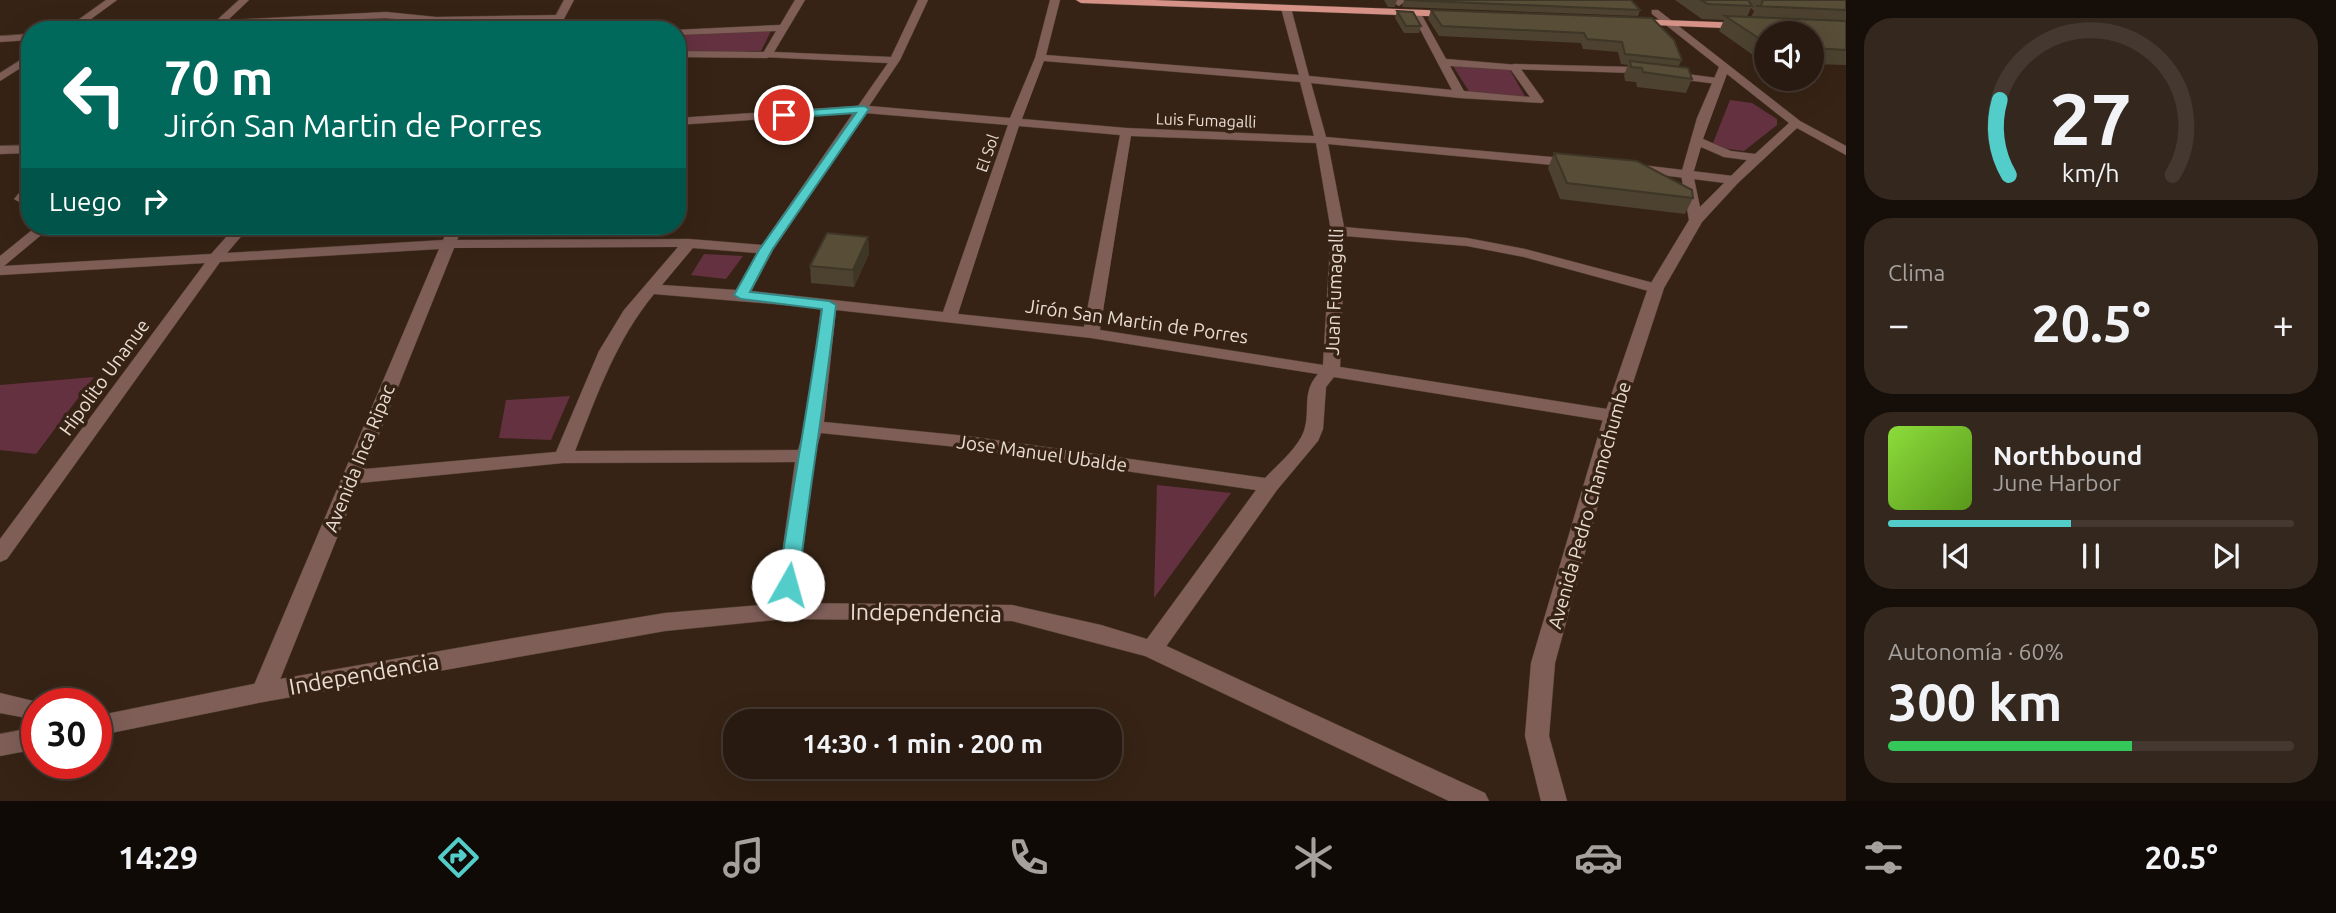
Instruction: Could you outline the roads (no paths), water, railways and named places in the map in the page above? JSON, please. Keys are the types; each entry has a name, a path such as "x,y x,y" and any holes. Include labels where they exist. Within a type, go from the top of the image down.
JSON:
{"main road":[{"path":"1081,0 1469,14"},
{"path":"1324,0 1455,5"},
{"path":"1625,21 1751,21 1632,12"}],"street":[{"path":"82,21 112,0"},
{"path":"221,21 244,0"},
{"path":"558,21 569,0"},
{"path":"767,55 800,0"},
{"path":"741,295 766,250 895,60 923,0"},
{"name":"El Sol","path":"949,317 1014,124 1040,58 1055,0"},
{"name":"Juan Fumagalli","path":"1152,649 1270,485 1309,441 1314,429 1317,386 1331,370 1338,231 1321,140 1286,8"},
{"path":"1416,12 1460,95"},
{"path":"1655,12 1796,123 1846,151"},
{"path":"282,21 386,15 436,20 559,18"},
{"path":"686,32 783,28"},
{"path":"0,39 21,38"},
{"path":"686,54 895,60"},
{"path":"1040,58 1269,74 1307,81 1538,101 1514,67"},
{"path":"1444,62 1633,70 1717,81"},
{"path":"0,78 21,63"},
{"path":"1696,220 1687,174 1703,118 1724,67"},
{"name":"Luis Fumagalli","path":"686,121 864,109 1014,124 1126,132 1321,140 1593,164"},
{"name":"Avenida Pedro Chamochumbe","path":"1554,801 1537,736 1543,663 1614,416 1656,288 1696,220 1733,180 1796,123"},
{"path":"1091,333 1126,132"},
{"path":"1698,141 1728,154 1759,158"},
{"path":"0,150 21,149"},
{"path":"1620,167 1733,180"},
{"path":"1338,231 1467,242 1525,253 1656,288"},
{"path":"0,263 35,235"},
{"name":"Hipolito Unanue","path":"0,554 236,235"},
{"name":"Avenida Inca Ripac","path":"263,692 452,235"},
{"path":"0,271 447,244 689,243 766,250"},
{"path":"563,457 607,351 630,313 689,243"},
{"name":"Jirón San Martin de Porres","path":"652,289 741,295 1091,333 1614,416"},
{"path":"785,611 805,456 814,427 829,305"},
{"name":"Jose Manuel Ubalde","path":"814,427 967,442 1270,485"},
{"path":"351,477 563,457 805,456"},
{"name":"Independencia","path":"112,722 263,692 665,622 785,611 1012,614 1101,634 1152,649 1476,801"},
{"path":"0,703 21,707"},
{"path":"0,745 21,741"}]}
